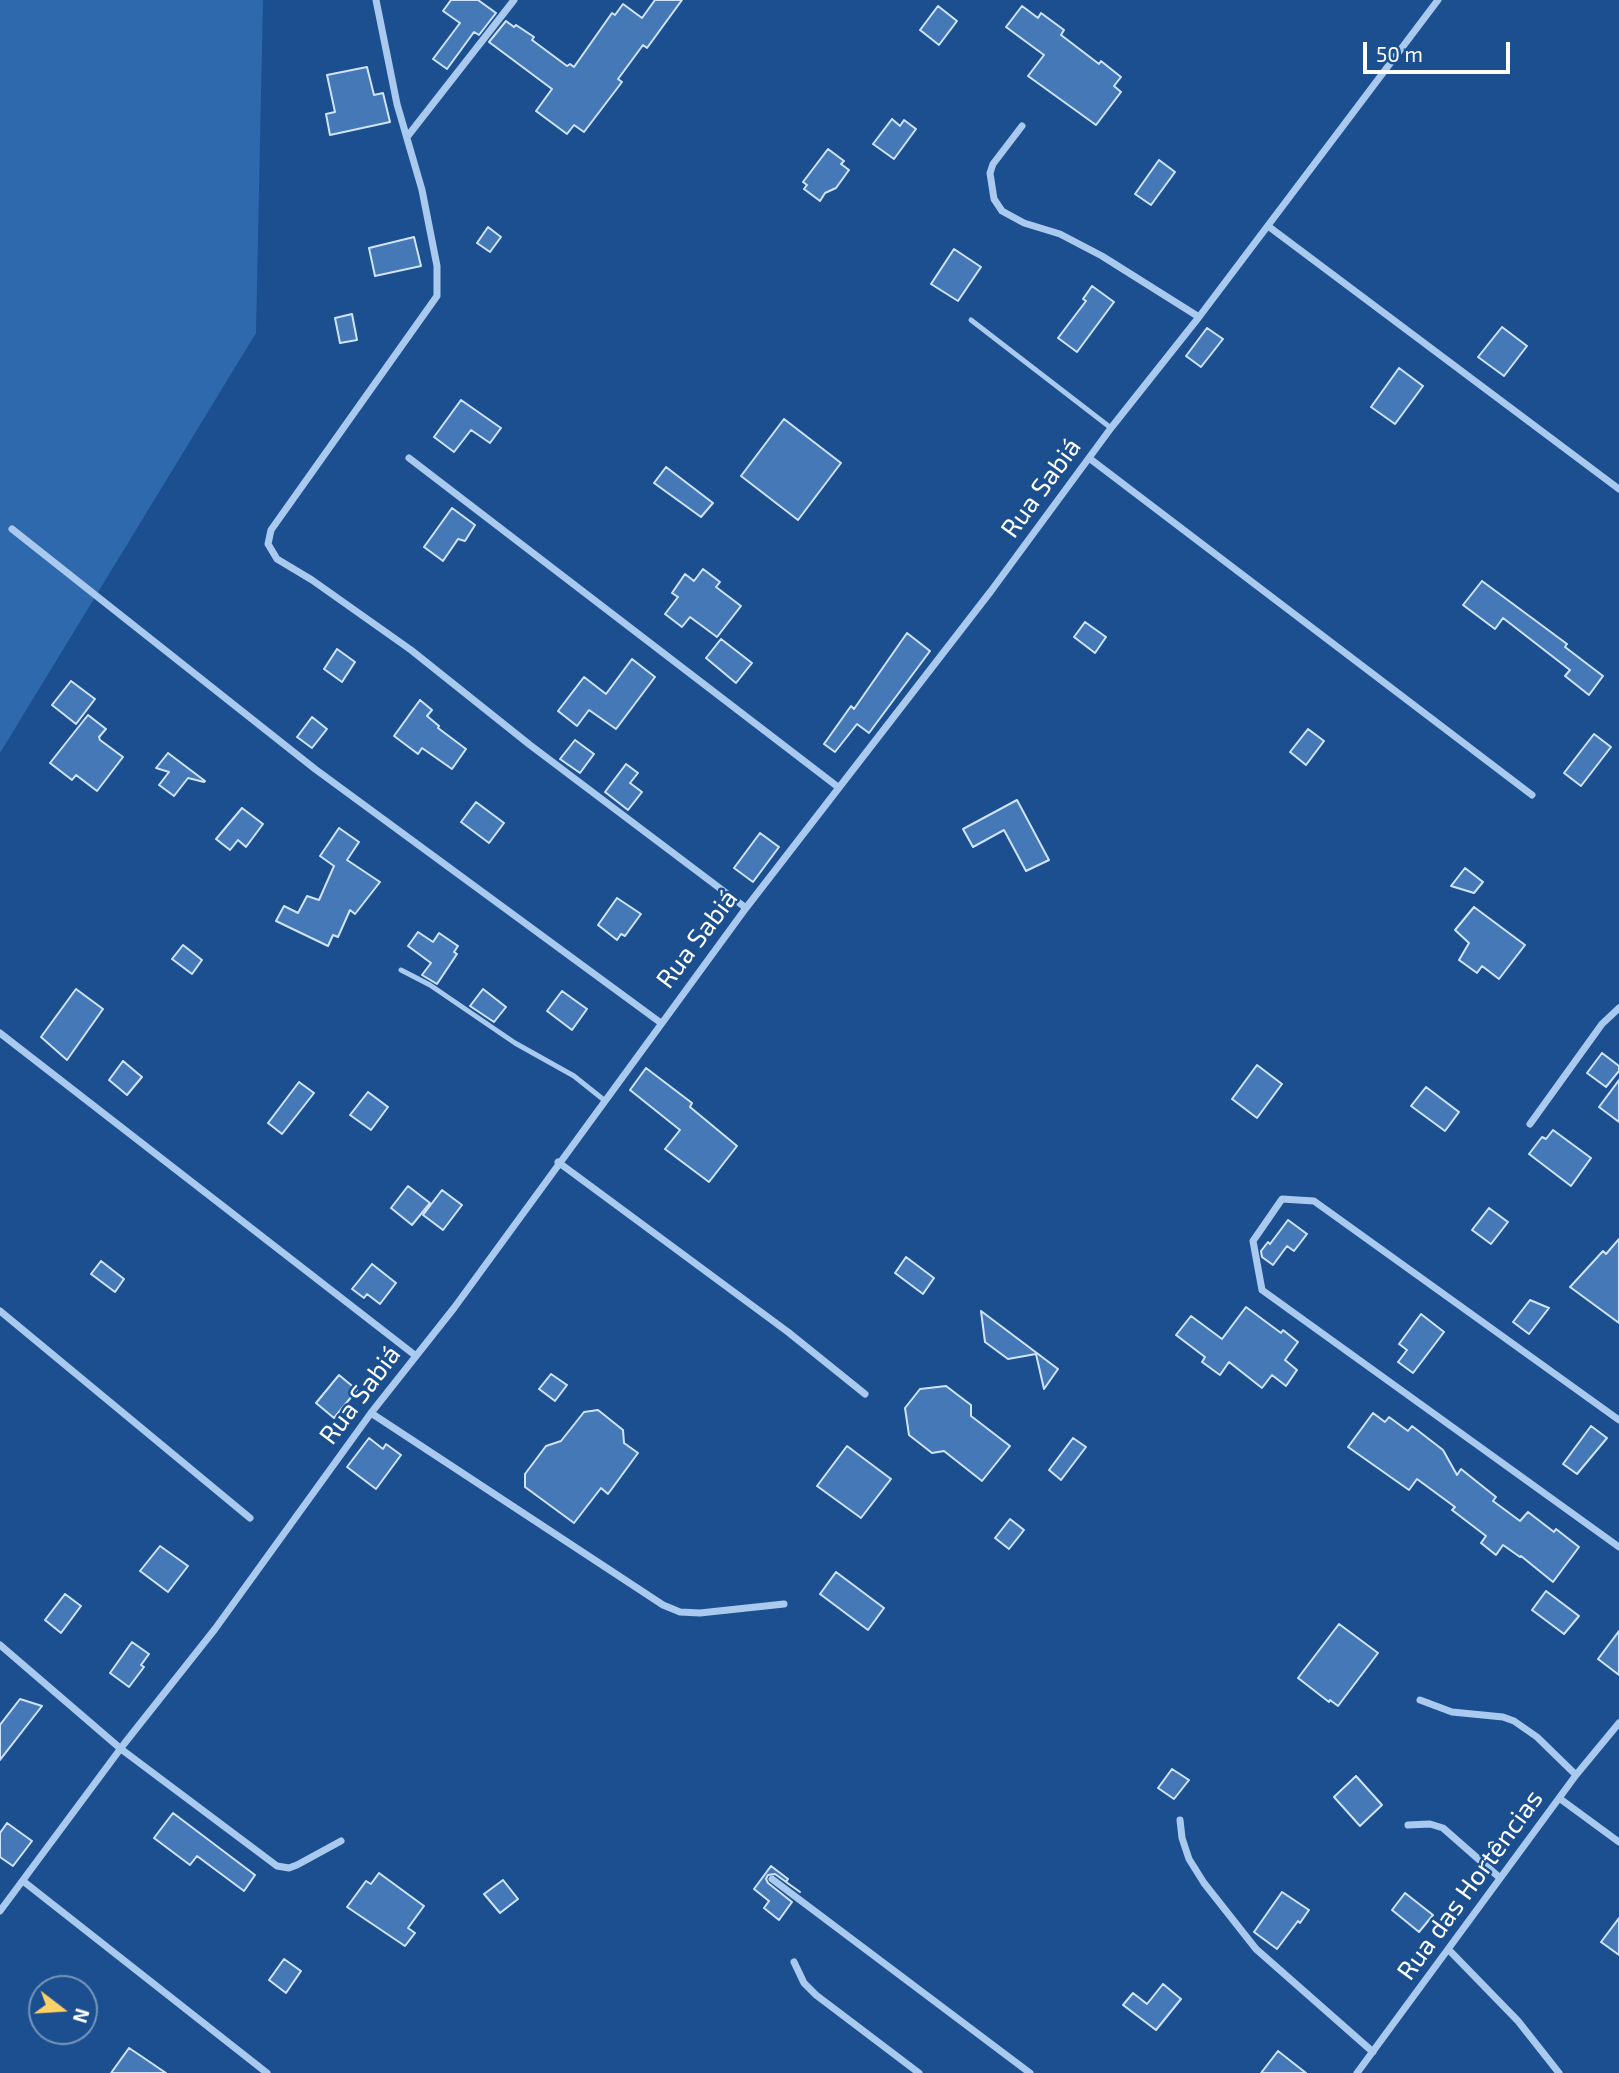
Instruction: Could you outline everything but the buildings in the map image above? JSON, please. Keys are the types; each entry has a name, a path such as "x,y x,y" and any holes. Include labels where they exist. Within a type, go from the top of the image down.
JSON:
{"street":[{"path":"376,0 397,104 422,190 437,266 437,296 271,530 268,544 277,559 312,580 411,650 530,745 746,908"},
{"path":"407,137 514,0"},
{"name":"Rua Sabiá","path":"0,1911 215,1629 371,1413 454,1308 746,908 992,591 1088,458 1199,317 1438,0"},
{"path":"1022,126 993,164 990,173 994,200 1002,211 1024,223 1060,234 1102,256 1199,317"},
{"path":"1268,226 1619,489"},
{"path":"409,458 838,787"},
{"path":"1088,458 1532,795"},
{"path":"12,529 315,769 661,1023"},
{"path":"1530,1124 1602,1024 1619,1008"},
{"path":"0,1033 416,1356"},
{"path":"558,1162 788,1332 865,1394"},
{"path":"1619,1420 1314,1201 1282,1199 1252,1241 1262,1290 1619,1547"},
{"path":"0,1311 250,1518"},
{"path":"371,1413 663,1605 680,1612 700,1613 784,1604"},
{"path":"0,1645 121,1749 277,1866 289,1868 341,1841"},
{"path":"1420,1700 1452,1712 1503,1717 1514,1721 1537,1737 1576,1775"},
{"name":"Rua das Hortências","path":"1357,2073 1576,1775 1619,1723"},
{"path":"1559,1798 1619,1842"},
{"path":"1180,1820 1189,1859 1204,1884 1256,1949 1373,2052"},
{"path":"1408,1825 1443,1828 1500,1878"},
{"path":"772,1880 1030,2073"},
{"path":"23,1881 267,2073"},
{"path":"1448,1950 1518,2021 1559,2073"},
{"path":"794,1962 804,1983 816,1995 919,2073"}],"lane":[{"path":"971,320 1111,428"},
{"path":"401,970 430,985 515,1042 574,1076 604,1100"}],"shaded area":[{"path":"0,0 263,0 256,333 0,753"}]}
